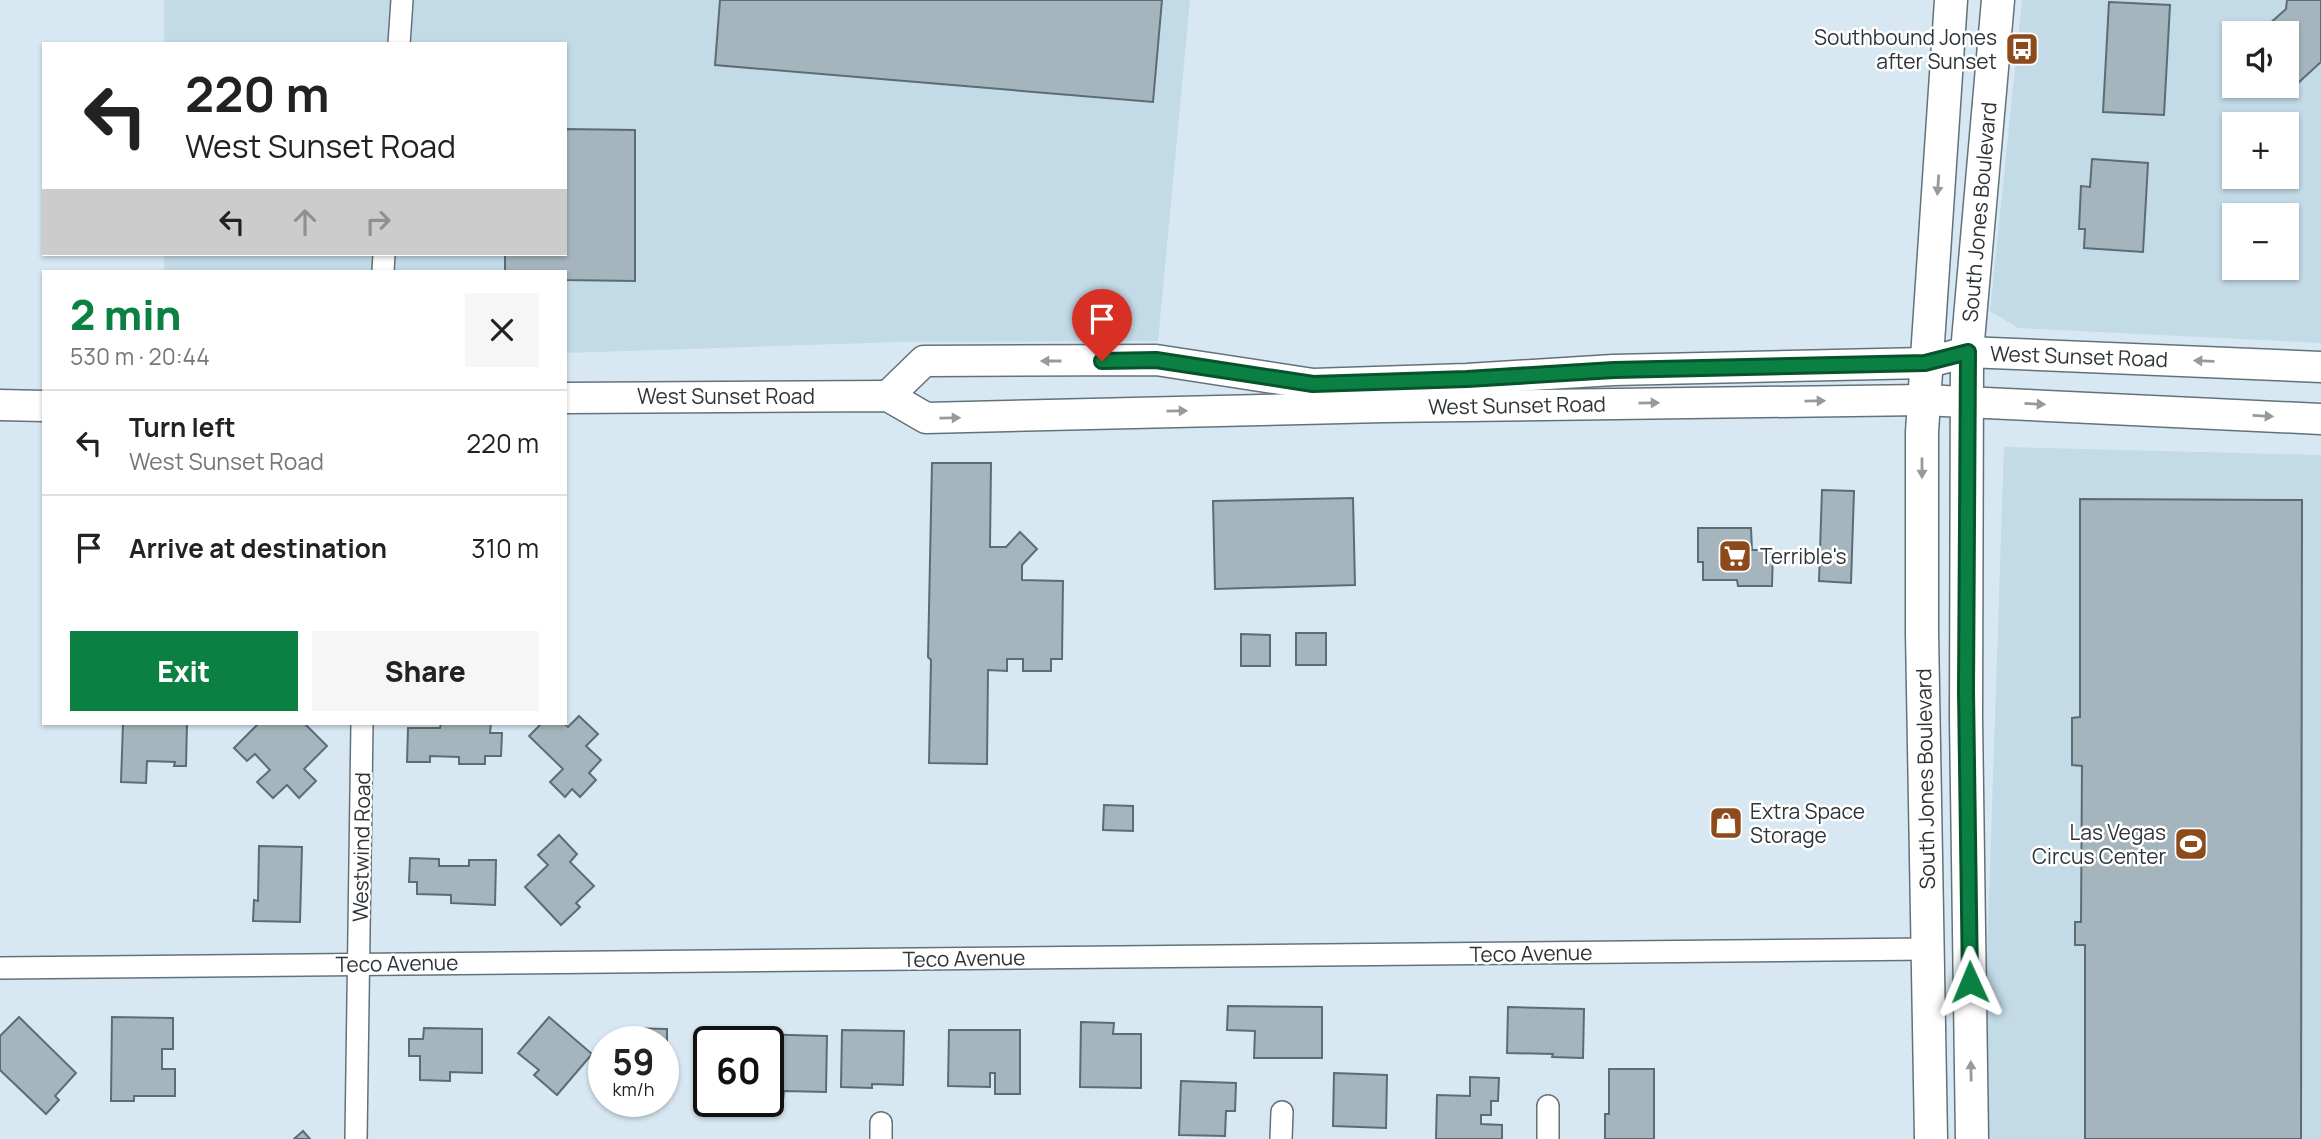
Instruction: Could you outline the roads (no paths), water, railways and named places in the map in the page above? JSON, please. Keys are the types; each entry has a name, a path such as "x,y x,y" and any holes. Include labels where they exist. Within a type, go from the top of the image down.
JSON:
{"main road":[{"name":"South Jones Boulevard","path":"1931,1139 1922,633 1923,400 1951,0"},
{"name":"South Jones Boulevard","path":"1972,1139 1966,700 1968,352 1998,0"},
{"name":"West Sunset Road","path":"888,396 924,361 1156,360 1313,384 1467,379 1614,370 1925,363 1968,352 2321,367"},
{"name":"West Sunset Road","path":"567,398 888,396 926,418 1384,407 1923,400 2321,419"},
{"path":"0,405 42,406"}],"street":[{"path":"399,42 402,0"},
{"name":"Westwind Road","path":"356,1139 362,725"},
{"name":"Teco Avenue","path":"0,968 1928,949"},
{"path":"1548,1105 1548,1139"},
{"path":"1281,1139 1282,1112"}],"place":[{"name":"Southbound Jones after Sunset","path":"2022,49"},
{"name":"Terrible's","path":"1735,556"},
{"name":"Extra Space Storage","path":"1726,823"},
{"name":"Las Vegas Circus Center","path":"2191,844"}]}
